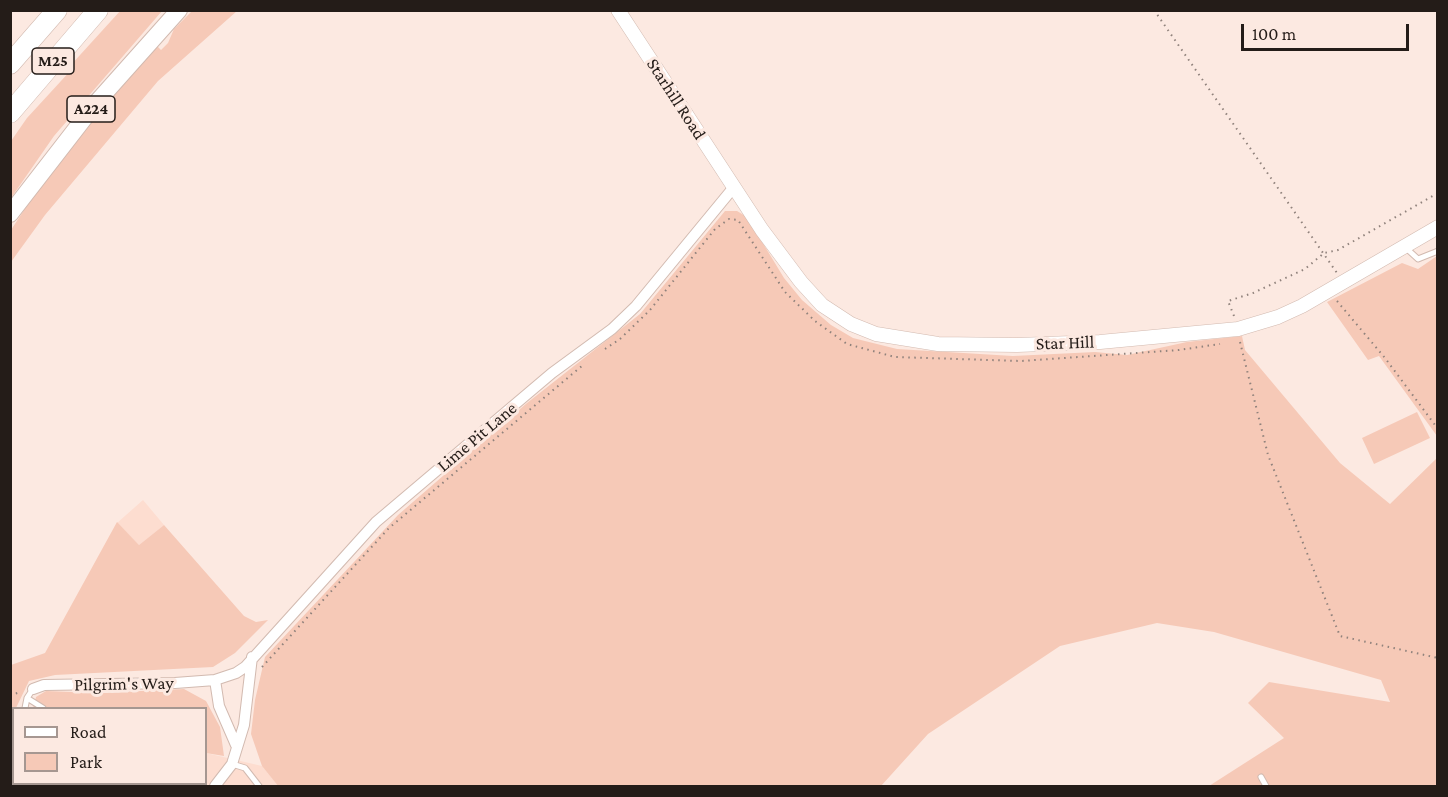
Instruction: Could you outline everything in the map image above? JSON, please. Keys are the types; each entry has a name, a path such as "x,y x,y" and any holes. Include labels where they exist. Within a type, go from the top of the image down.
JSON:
{"highway":[{"name":"M25","path":"10,64 57,10"},
{"name":"M25","path":"10,113 98,10"}],"main road":[{"name":"A224","path":"10,214 96,103 179,10"}],"street":[{"name":"Starhill Road","path":"618,10 734,187"},
{"name":"Star Hill","path":"734,187 801,282 822,304 851,324 876,334 938,344 1017,345 1239,335 1329,291 1437,227"},
{"name":"Lime Pit Lane","path":"215,680 236,673 376,522 552,373 612,329 636,306 734,187"},
{"path":"215,786 232,764 244,725 252,657"},
{"path":"215,680 219,706 236,745"},
{"name":"Pilgrim's Way","path":"30,694 44,685 175,683 215,680"}],"lane":[{"path":"1405,247 1418,259 1437,251"},
{"path":"25,707 30,694 42,707"},
{"path":"232,764 245,768 259,786"},
{"path":"1261,777 1266,786"}],"path":[{"path":"1154,10 1343,283"},
{"path":"1437,193 1338,250 1324,253 1305,269 1253,293 1228,301 1239,335 1268,455 1340,636 1437,658"},
{"path":"603,350 620,339 650,310 715,229 729,219 738,220 785,292 815,321 847,344 896,357 1021,361 1179,350 1239,335"},
{"path":"1329,291 1385,358 1437,429"},
{"path":"252,657 263,668 389,528 585,363"}],"shaded area":[{"path":"143,500 164,525 139,545 117,523"},
{"path":"12,711 12,785 207,785 207,753 262,766 278,786 11,786 10,712"}],"green space":[{"path":"121,10 162,11 54,136 11,198 11,141 27,118 72,69 70,66"},
{"path":"192,11 237,11 158,81 45,215 11,262 11,230 30,201 84,129 157,46 161,50 168,43 174,29"},
{"path":"725,211 737,211 747,217 784,278 802,300 831,325 853,338 897,349 1013,356 1095,352 1127,355 1187,342 1242,336 1245,350 1340,463 1390,504 1437,458 1437,786 1209,786 1284,738 1248,703 1269,682 1390,702 1381,680 1214,632 1157,623 1060,646 928,734 881,786 278,786 262,766 251,734 255,700 265,657 398,515 527,403 640,314"},
{"path":"1437,256 1437,436 1379,356 1368,360 1327,302 1402,263 1418,269"},
{"path":"1417,412 1430,438 1374,464 1362,438"},
{"path":"117,522 139,545 164,525 244,616 256,622 268,620 235,653 213,667 55,675 29,681 16,707 12,707 11,712 11,665 45,653"},
{"path":"184,689 206,701 220,727 224,756 207,753 207,707 33,707 36,697 46,691 99,693"}]}
